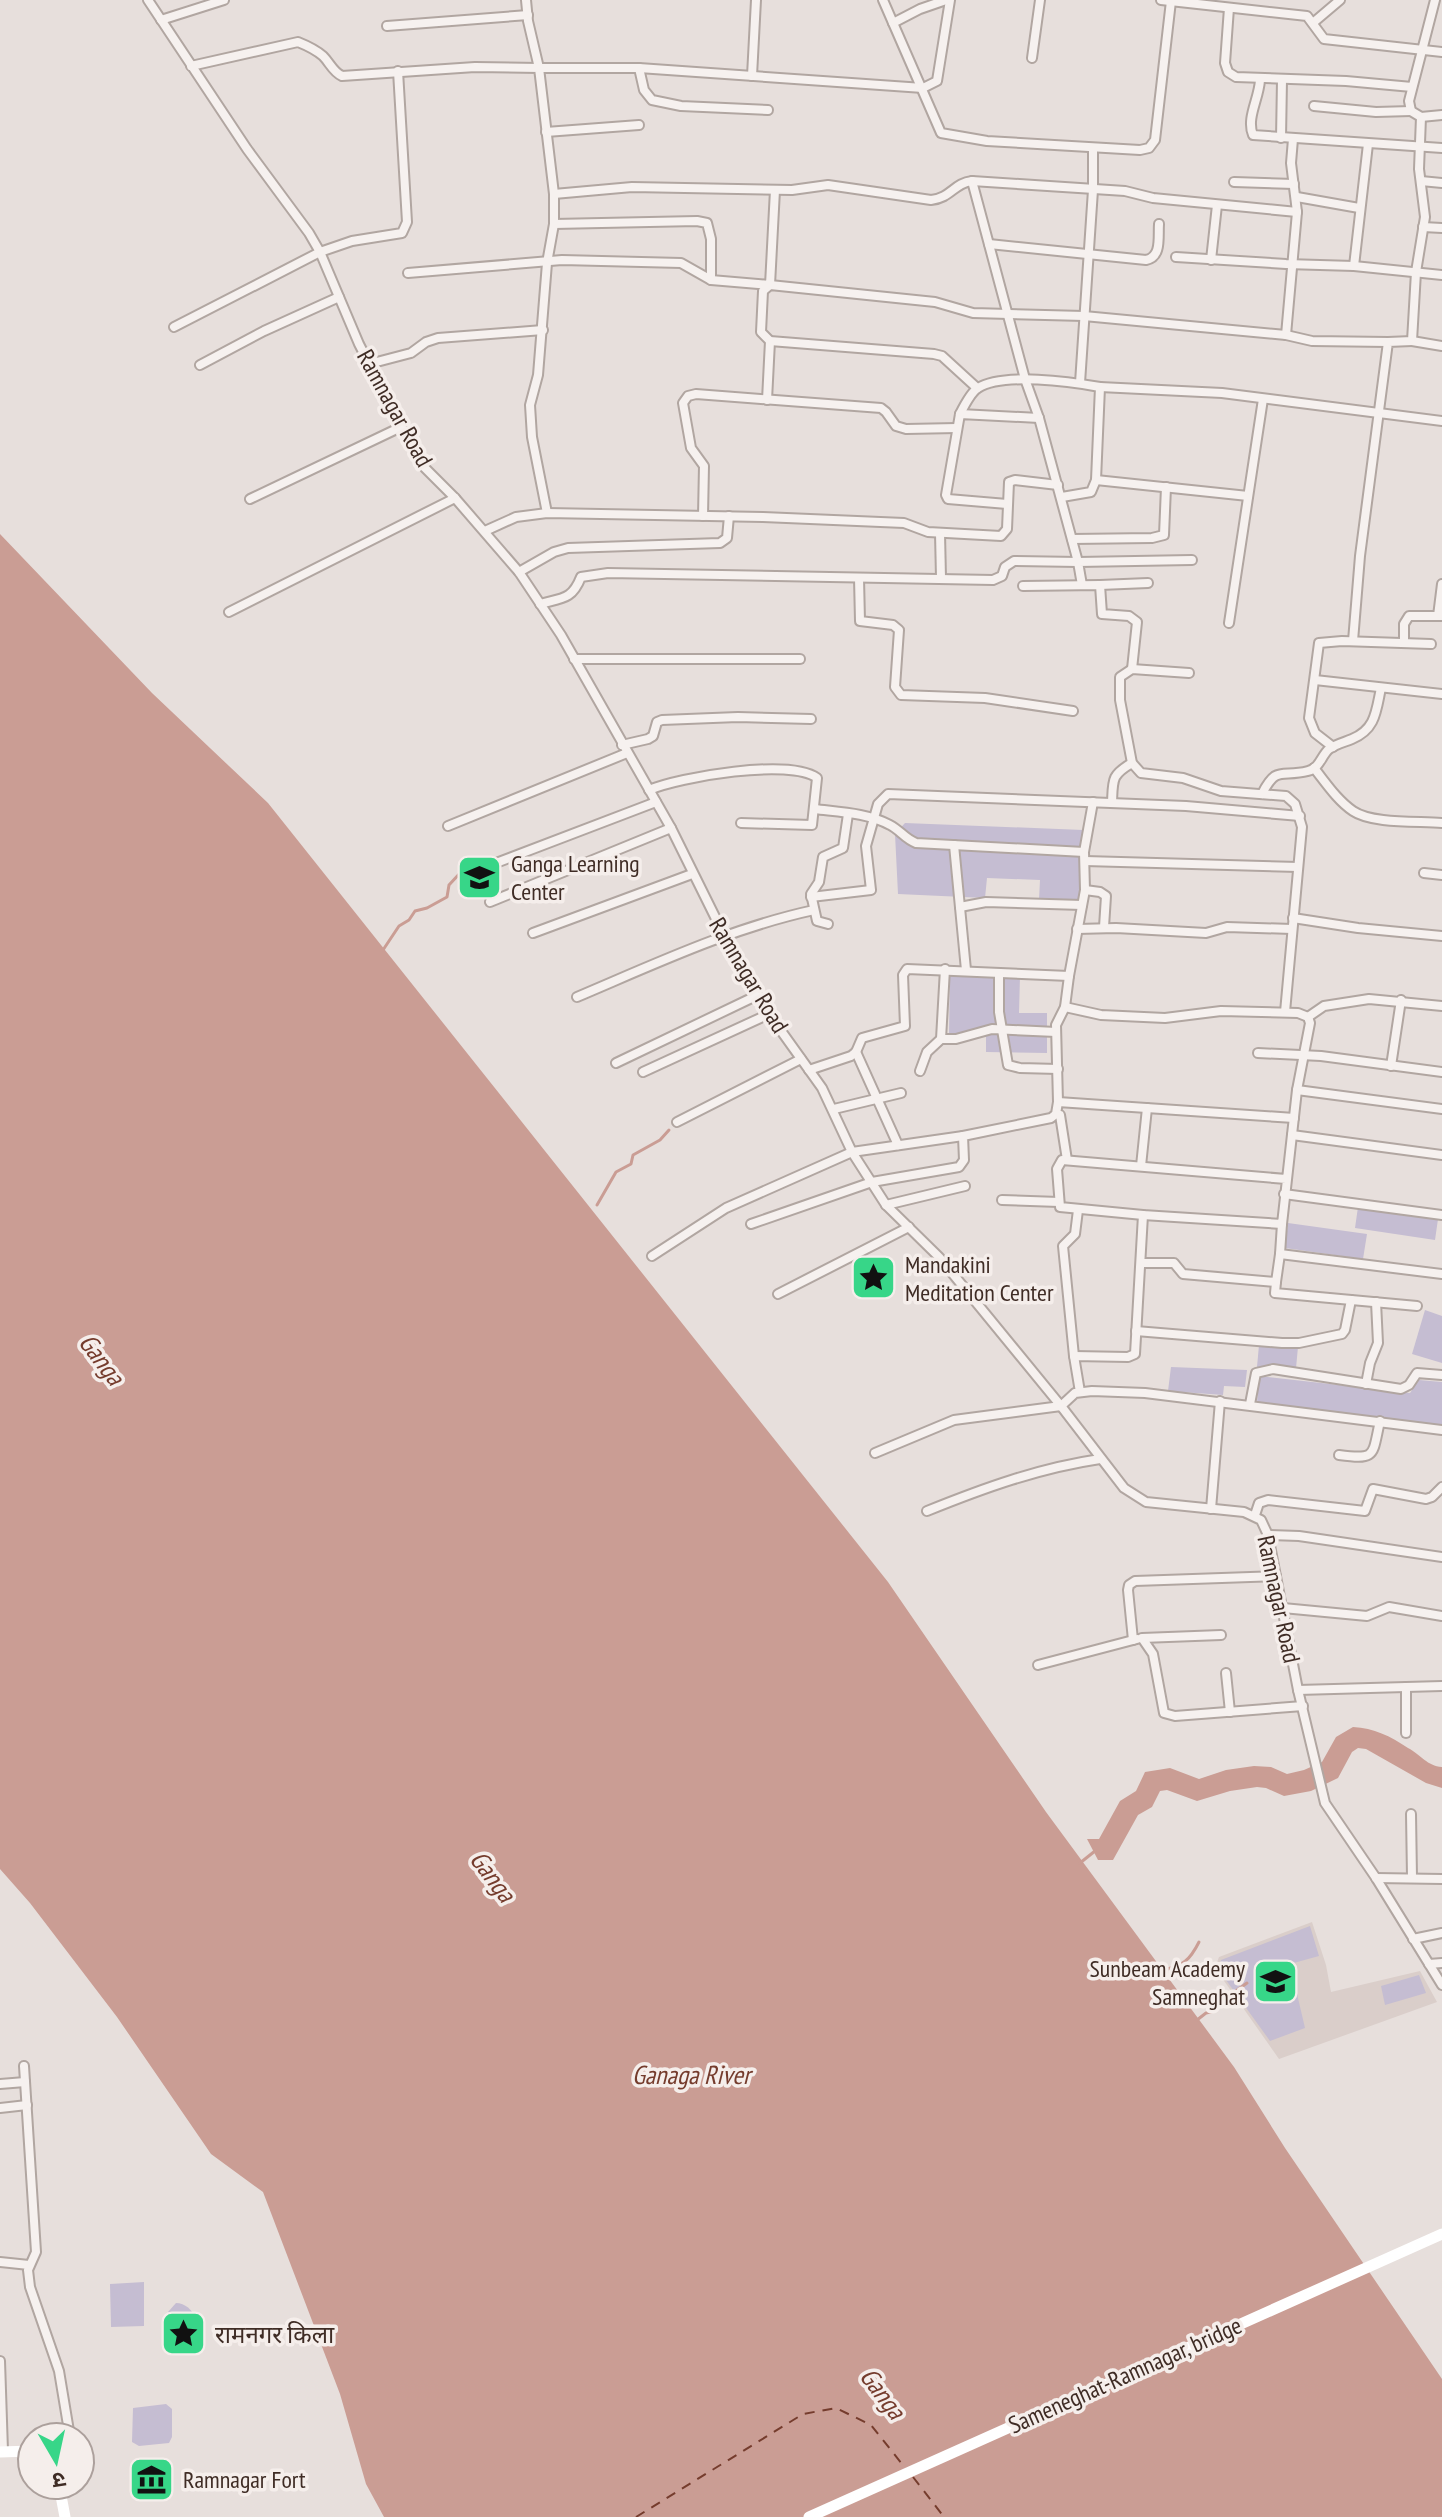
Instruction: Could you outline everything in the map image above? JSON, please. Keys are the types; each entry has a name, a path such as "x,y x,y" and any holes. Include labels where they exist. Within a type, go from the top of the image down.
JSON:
{"main road":[{"name":"Sameneghat-Ramnagar, bridge","path":"809,2517 1442,2234"}],"street":[{"name":"Ramnagar Road","path":"148,0 320,252 369,364 425,468 519,572 574,659 671,828 692,874 758,995 834,1109 852,1152 886,1205 939,1257 1124,1488 1139,1499 1163,1505 1255,1515 1261,1520 1268,1535 1298,1690 1325,1803 1442,1985"},
{"path":"161,20 224,0"},
{"path":"526,0 539,68 554,194 554,224 547,263 538,375 530,405 532,437 547,513"},
{"path":"752,76 756,0"},
{"path":"883,0 941,133 987,141 1140,150 1149,148 1155,140 1171,1"},
{"path":"191,66 298,42 325,58 342,76 475,67 639,68 923,88 934,85 948,0 920,9 893,23"},
{"path":"1032,58 1040,0"},
{"path":"1161,0 1307,16 1324,39 1331,41 1442,52"},
{"path":"1314,22 1340,0"},
{"path":"1411,111 1409,101 1412,87 1436,1"},
{"path":"1229,8 1225,63 1228,72 1236,77 1412,87"},
{"path":"387,26 528,15"},
{"path":"639,68 644,90 652,100 681,106 768,110"},
{"path":"174,327 320,252 352,241 396,235 407,228 398,71"},
{"path":"1260,80 1259,96 1251,116 1251,132 1256,136 1442,148"},
{"path":"1281,138 1282,80"},
{"path":"1314,106 1376,112 1411,111 1421,117 1442,115"},
{"path":"1412,341 1416,272 1425,217 1419,146 1421,117"},
{"path":"546,132 639,125"},
{"path":"1286,335 1297,212 1291,163 1293,139"},
{"path":"1354,266 1368,144"},
{"path":"1080,383 1090,252 1093,149"},
{"path":"554,194 632,187 775,190 828,185 931,200 948,197 959,184 972,181 1125,191 1153,198 1297,212"},
{"path":"972,181 1025,379 1062,497 1082,585"},
{"path":"1421,181 1442,183"},
{"path":"1234,182 1294,184"},
{"path":"775,190 770,285 763,291 761,332 770,341 934,354 942,356 977,388"},
{"path":"1297,197 1359,208"},
{"path":"1211,260 1217,205"},
{"path":"554,224 707,223 711,239 711,280"},
{"path":"989,244 1153,259 1157,254 1159,224"},
{"path":"1423,227 1442,228"},
{"path":"1176,257 1354,266 1442,275"},
{"path":"408,273 562,260 681,263 711,280 935,302 973,313 1084,316 1286,335 1312,341 1412,341 1442,346"},
{"path":"200,365 264,331 339,297"},
{"path":"369,364 411,353 438,338 543,330"},
{"path":"767,400 770,341"},
{"path":"1353,641 1360,556 1388,342"},
{"path":"1007,504 948,499 946,495 960,414 977,388 992,383 1025,379 1100,387 1222,393 1442,421"},
{"path":"1062,497 1091,492 1096,480 1100,387"},
{"path":"703,516 704,466 691,448 683,403 688,396 696,394 881,408 896,426 906,429 957,428"},
{"path":"1229,623 1263,399"},
{"path":"960,414 1039,418"},
{"path":"250,499 401,427"},
{"path":"1096,480 1248,496"},
{"path":"485,531 516,517 547,513 904,523 940,533 1001,536 1007,529 1009,482 1058,485"},
{"path":"1072,539 1152,538 1164,535 1166,487"},
{"path":"229,612 455,498"},
{"path":"519,572 554,552 568,548 720,543 727,538 729,516"},
{"path":"940,533 941,578"},
{"path":"540,604 575,592 581,577 608,573 997,579 1002,576 1008,563 1014,561 1192,560"},
{"path":"859,578 860,621 893,625 899,630 895,687 901,695 985,698 1073,711"},
{"path":"1023,586 1148,583"},
{"path":"1404,643 1404,624 1409,616 1440,616 1442,584"},
{"path":"1100,585 1102,614 1129,616 1137,622 1132,669"},
{"path":"1333,747 1311,727 1309,718 1319,643 1431,644"},
{"path":"574,659 800,659"},
{"path":"1189,673 1132,669 1120,677 1132,763 1147,774 1183,778 1221,791 1286,796 1293,800 1300,816 1285,1012"},
{"path":"1315,680 1442,694"},
{"path":"1262,794 1269,778 1275,774 1307,772 1333,747 1363,735 1371,728 1381,688"},
{"path":"448,826 648,739 653,736 657,722 662,720 738,717 811,719"},
{"path":"1112,803 1113,778 1132,763"},
{"path":"1314,768 1341,801 1357,814 1442,823"},
{"path":"649,790 702,775 768,770 808,773 817,778 812,825 741,823"},
{"path":"811,897 871,890 866,846 883,796 902,793 1186,806 1300,816"},
{"path":"475,871 656,802"},
{"path":"652,1256 726,1208 852,1152 963,1136 1051,1118 1056,1114 1056,1025 1065,1007 1085,890 1084,856 1093,802"},
{"path":"815,809 876,819 892,826 909,840 1084,856 1298,867"},
{"path":"828,924 819,923 811,897 819,882 823,857 843,848 848,814"},
{"path":"490,902 671,828"},
{"path":"954,845 966,970"},
{"path":"1424,873 1442,875"},
{"path":"533,933 692,874"},
{"path":"1085,890 1106,896 1104,927"},
{"path":"960,907 986,902 1082,905"},
{"path":"577,997 724,935 770,919 814,910"},
{"path":"1293,918 1442,936"},
{"path":"1077,929 1104,927 1206,933 1227,927 1292,929"},
{"path":"809,1070 856,1052 862,1038 905,1026 903,971 907,969 1069,976"},
{"path":"941,1039 945,969"},
{"path":"999,973 1001,1030 1008,1065 1058,1069"},
{"path":"616,1063 758,995"},
{"path":"1308,1017 1328,1005 1369,999 1442,1006"},
{"path":"1391,1066 1401,1000"},
{"path":"1065,1007 1101,1015 1165,1018 1221,1011 1285,1012 1308,1017 1310,1023 1297,1090 1284,1194 1275,1293 1417,1306"},
{"path":"643,1072 769,1014"},
{"path":"920,1071 927,1052 941,1039 962,1038 983,1029 1056,1032"},
{"path":"856,1052 898,1145"},
{"path":"1258,1053 1304,1055 1442,1072"},
{"path":"677,1122 801,1059"},
{"path":"1297,1090 1442,1109"},
{"path":"834,1109 901,1093"},
{"path":"1058,1102 1294,1118"},
{"path":"1141,1166 1147,1108"},
{"path":"1060,1115 1067,1160"},
{"path":"1292,1135 1442,1155"},
{"path":"751,1224 872,1182 959,1167 964,1160 963,1136"},
{"path":"1282,1224 1064,1209 1059,1202 1057,1165 1059,1161 1067,1160 1286,1179"},
{"path":"886,1205 965,1186"},
{"path":"1284,1194 1442,1215"},
{"path":"1002,1200 1059,1202"},
{"path":"1078,1210 1075,1234 1063,1246 1080,1392"},
{"path":"1074,1356 1135,1354 1143,1215"},
{"path":"778,1294 909,1227"},
{"path":"1280,1254 1442,1274"},
{"path":"1141,1263 1174,1263 1183,1274 1276,1282"},
{"path":"1136,1331 1299,1343 1342,1334 1351,1300"},
{"path":"1366,1384 1378,1339 1376,1302"},
{"path":"1250,1404 1256,1373 1273,1369 1401,1389 1414,1375 1422,1372 1442,1375"},
{"path":"875,1453 954,1420 1061,1406 1080,1392 1134,1392 1250,1404 1442,1430"},
{"path":"1211,1509 1220,1401"},
{"path":"1339,1455 1370,1456 1380,1421"},
{"path":"927,1511 1023,1475 1100,1459"},
{"path":"1255,1515 1259,1503 1268,1500 1365,1511 1373,1489 1426,1499 1442,1487"},
{"path":"1268,1535 1299,1536 1442,1557"},
{"path":"1276,1576 1135,1581 1128,1590 1137,1639 1153,1654 1164,1713 1175,1716 1303,1706"},
{"path":"1283,1608 1373,1616 1384,1607 1389,1607 1442,1616"},
{"path":"1038,1665 1137,1639 1221,1635"},
{"path":"1226,1673 1230,1712"},
{"path":"1298,1690 1442,1686"},
{"path":"1406,1687 1406,1733"},
{"path":"1411,1814 1412,1877"},
{"path":"1376,1878 1442,1879"},
{"path":"1413,1939 1442,1933"},
{"path":"1429,1964 1442,1963"},
{"path":"24,2066 36,2252 29,2265 30,2287 59,2371 67,2421"},
{"path":"0,2084 25,2082"},
{"path":"0,2108 27,2105"},
{"path":"0,2262 29,2265"},
{"path":"0,2361 1,2452"}],"shaded area":[{"path":"905,823 1083,830 1081,902 1039,900 1040,880 987,878 985,898 898,894 895,834"},
{"path":"950,975 1020,976 1019,1013 1047,1013 1047,1053 986,1052 986,1036 949,1035"},
{"path":"1358,1207 1438,1219 1435,1240 1355,1228"},
{"path":"1288,1223 1367,1234 1363,1259 1285,1248"},
{"path":"1425,1310 1442,1316 1442,1363 1412,1354"},
{"path":"1259,1345 1298,1347 1296,1368 1257,1367"},
{"path":"1171,1367 1247,1370 1245,1387 1224,1386 1223,1395 1168,1391"},
{"path":"1259,1376 1410,1393 1419,1380 1442,1382 1442,1425 1257,1403"},
{"name":"Sunbeam Academy Samneghat","path":"1312,1922 1331,1992 1420,1971 1437,2002 1279,2059 1215,1968 1219,1957"},
{"path":"1310,1926 1319,1956 1290,1964 1305,2028 1270,2041 1218,1969 1221,1960"},
{"path":"1419,1975 1426,1993 1385,2005 1381,1986"},
{"path":"144,2282 144,2326 111,2327 110,2284"},
{"path":"176,2303 188,2308 196,2319 198,2332 191,2344 181,2343 169,2327 168,2312"},
{"path":"166,2404 172,2409 172,2437 169,2443 139,2446 132,2442 133,2408"}],"water":[{"name":"Ganaga River","path":"0,534 152,693 268,803 888,1582 1046,1812 1234,2067 1285,2148 1442,2379 1442,2517 384,2517 366,2484 340,2394 263,2192 211,2154 117,2017 30,1903 0,1869"},
{"path":"1353,1727 1382,1733 1428,1762 1442,1767 1442,1788 1426,1783 1366,1749 1358,1748 1352,1752 1338,1778 1311,1791 1284,1796 1257,1787 1197,1801 1167,1790 1160,1791 1152,1807 1138,1815 1113,1860 1098,1860 1087,1839 1099,1839 1120,1801 1136,1791 1145,1772 1170,1768 1199,1779 1226,1770 1254,1766 1271,1767 1287,1774 1322,1762 1336,1737"}],"waterway":[{"path":"383,950 399,926 409,920 415,911 447,897 449,885 461,872"},
{"path":"597,1205 616,1172 631,1164 633,1155 660,1140 669,1130"},
{"path":"1080,1863 1095,1851"},
{"path":"1162,1973 1185,1961 1199,1942"},
{"path":"1197,2020 1215,2011 1219,2003 1247,1983"}],"ferry route":[{"path":"636,2517 803,2414 836,2408 871,2425 906,2469"},
{"path":"913,2477 944,2517"}],"place":[{"name":"Ganga Learning Center","path":"480,877"},
{"name":"Mandakini Meditation Center","path":"874,1278"},
{"name":"Sunbeam Academy Samneghat","path":"1276,1982"},
{"name":"रामनगर किला","path":"184,2334"},
{"name":"Ramnagar Fort","path":"152,2479"}],"water label":[{"name":"Ganga","path":"102,1359"},
{"name":"Ganga","path":"493,1876"},
{"name":"Ganga","path":"883,2393"}]}
